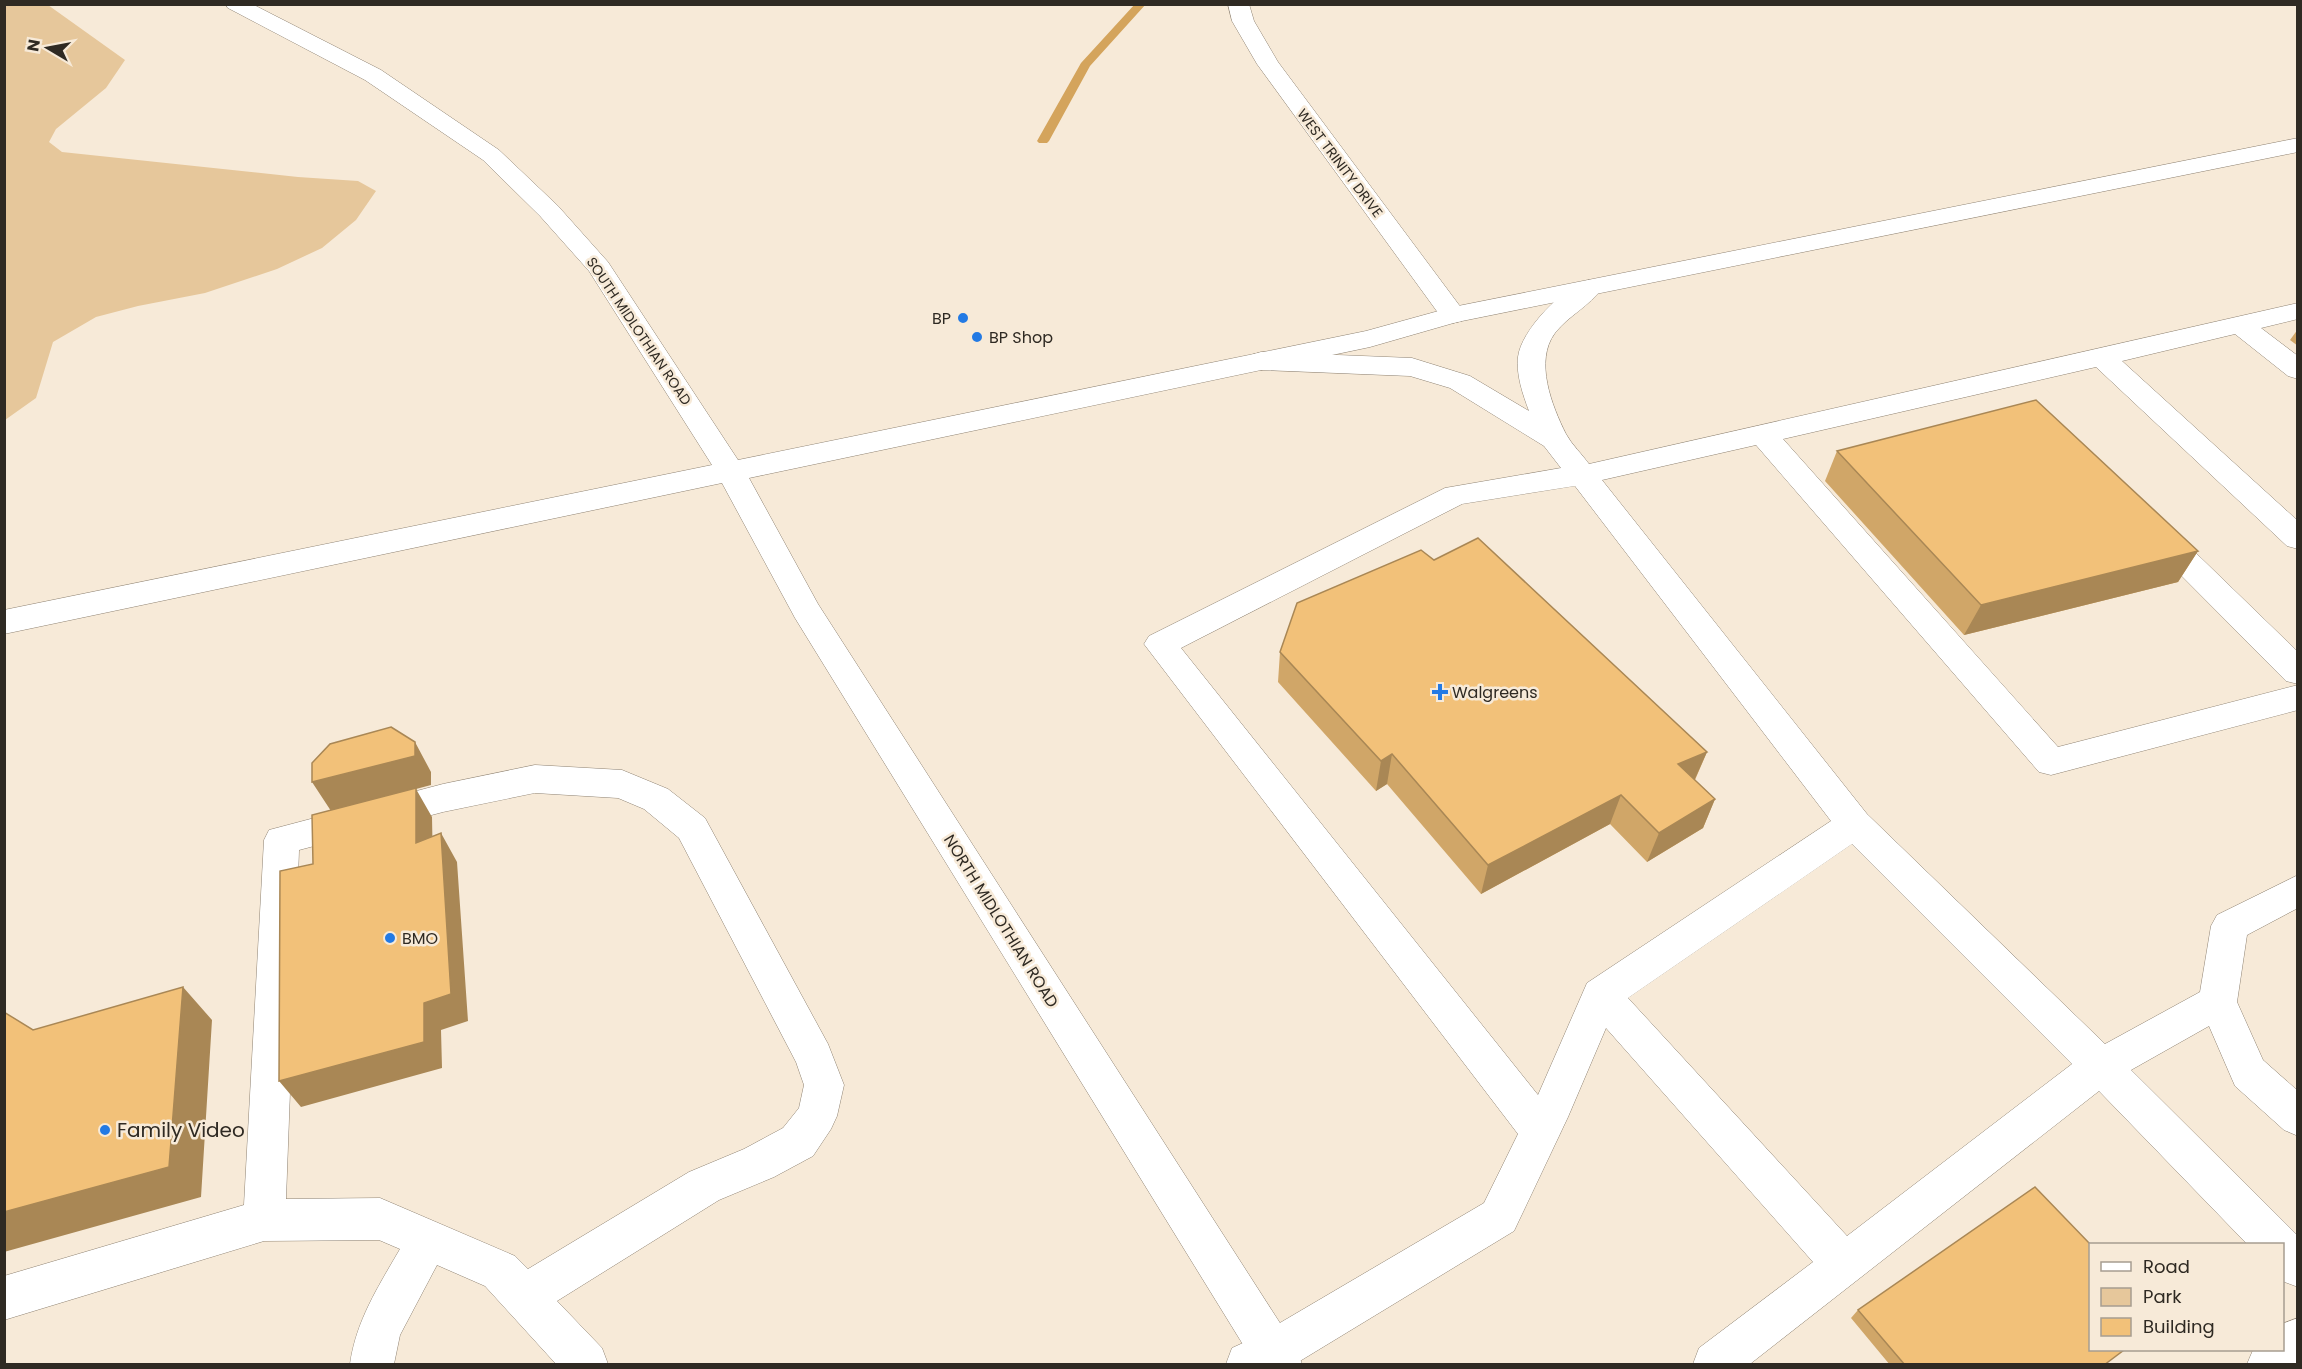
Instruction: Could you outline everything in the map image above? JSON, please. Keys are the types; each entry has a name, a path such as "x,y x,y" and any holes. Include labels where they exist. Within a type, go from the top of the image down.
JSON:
{"main road":[{"name":"SOUTH MIDLOTHIAN ROAD","path":"235,4 373,75 491,155 549,211 599,267 731,472"},
{"name":"WEST TRINITY DRIVE","path":"1238,4 1243,21 1268,64 1453,315"},
{"path":"4,621 1370,339 1453,315 2298,145"},
{"path":"1589,288 1551,321 1532,350 1536,393 1554,439 1854,824 2101,1066 2274,1243"},
{"path":"1541,1131 1160,644 1455,495 1582,475 2298,311"},
{"path":"2239,324 2298,370"},
{"path":"2101,356 2298,539"},
{"path":"1261,361 1412,367 1460,382 1554,439"},
{"path":"2004,380 2029,405"},
{"path":"1762,434 2051,762 2298,697"},
{"name":"NORTH MIDLOTHIAN ROAD","path":"731,472 806,610 1267,1361"},
{"path":"2138,514 2298,672"},
{"path":"264,1220 282,840 443,798 535,779 622,784 656,799 692,828 814,1057 824,1085 818,1116 798,1142 759,1163 704,1186 523,1297"},
{"path":"1267,1361 1499,1217 1541,1131 1601,994 1854,824"},
{"path":"2298,890 2230,926 2218,1002 2249,1073 2298,1117"},
{"path":"1601,994 1844,1264"},
{"path":"1715,1365 2101,1066 2218,1002"},
{"path":"4,1298 264,1220 380,1219 500,1271 586,1365"},
{"path":"372,1365 379,1329 428,1240"},
{"path":"2284,1252 2298,1266"},
{"path":"2269,1365 2298,1340"}],"green space":[{"path":"5,4 48,5 125,60 106,88 56,129 49,142 62,152 298,177 358,181 376,191 356,220 322,248 277,269 205,293 96,317 53,342 36,398 5,420"}],"building":[{"path":"2036,400 2198,551 1981,605 1837,451"},
{"name":"Walgreens","path":"1478,538 1707,752 1678,764 1715,799 1659,833 1621,795 1488,865 1392,754 1381,761 1280,652 1297,603 1421,550 1434,560"},
{"path":"391,727 415,742 415,756 312,782 312,763 330,744"},
{"name":"BMO","path":"416,788 416,843 441,833 451,994 424,1003 424,1042 279,1081 280,871 313,864 312,815"},
{"name":"Family Video","path":"183,987 169,1167 4,1212 4,1012 33,1030"},
{"path":"2035,1187 2089,1243 2089,1351 2123,1351 2104,1365 1905,1365 1858,1310"}],"waterway":[{"path":"1043,141 1085,65 1141,4"}],"place":[{"name":"BP","path":"963,318"},
{"name":"BP Shop","path":"977,337"},
{"name":"Walgreens","path":"1440,692"},
{"name":"BMO","path":"390,938"},
{"name":"Family Video","path":"105,1130"}]}
